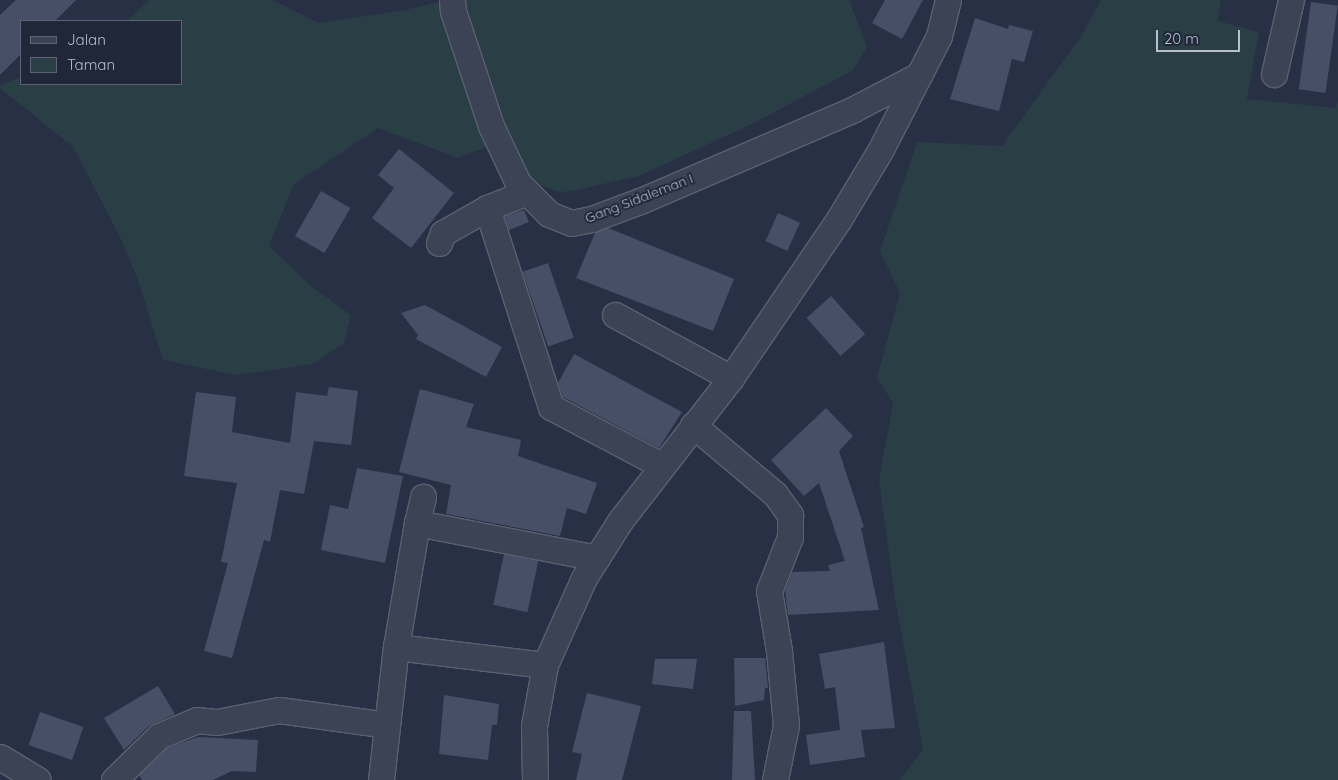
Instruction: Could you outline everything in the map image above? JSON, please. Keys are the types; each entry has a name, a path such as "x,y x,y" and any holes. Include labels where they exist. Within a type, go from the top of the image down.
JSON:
{"street":[{"name":"Gang Sidaleman I","path":"452,0 453,11 491,126 518,183 549,214 571,222 592,219 852,110 918,75"},
{"path":"535,780 534,726 545,665 559,627 598,558 661,465 730,378 839,219 881,148 939,36 948,0"},
{"path":"1274,74 1291,0"},
{"path":"438,243 442,233 487,208 527,192"},
{"path":"487,208 551,407 661,465"},
{"path":"615,316 730,378"},
{"path":"693,425 775,494 790,515 790,537 768,591 779,650 785,718 775,780"},
{"path":"381,780 396,647 422,497"},
{"path":"417,523 598,558"},
{"path":"396,647 545,665"},
{"path":"114,780 159,736 197,720 225,721 279,710 387,725"},
{"path":"0,757 38,780"}],"green space":[{"path":"149,0 273,0 319,23 405,10 446,0 849,0 867,47 853,70 752,124 639,176 572,191 560,192 532,183 512,137 458,158 378,128 294,184 269,246 311,286 351,315 344,343 313,364 236,375 163,360 138,280 120,237 73,147 0,88 0,85 20,77 20,85 182,85 182,20 128,20"},
{"path":"1101,0 1221,0 1218,21 1259,32 1247,99 1336,108 1338,98 1338,780 899,780 923,750 895,598 879,480 893,403 877,378 900,293 880,251 917,142 1002,146 1081,36"}],"building":[{"path":"16,0 76,0 56,20 20,20 20,55 0,75 0,15"},
{"path":"885,0 923,0 902,39 872,23"},
{"path":"1311,2 1338,6 1325,93 1299,89"},
{"path":"975,18 1008,29 1009,25 1033,31 1024,62 1012,59 999,111 950,99"},
{"path":"399,149 454,193 411,248 372,218 394,188 378,175"},
{"path":"321,191 350,208 324,253 295,236"},
{"path":"524,210 529,222 509,230 505,216"},
{"path":"778,213 800,223 787,251 765,241"},
{"path":"608,228 734,279 713,331 576,278 595,233"},
{"path":"548,263 574,338 548,346 522,272"},
{"path":"831,296 865,334 841,356 806,318"},
{"path":"425,305 502,347 486,377 416,339 418,335 401,313"},
{"path":"574,354 682,412 659,448 563,397 558,383"},
{"path":"329,387 358,391 351,445 314,441 304,494 280,490 270,542 264,540 232,658 204,651 228,563 221,562 237,483 184,476 196,392 236,397 232,432 290,443 296,392 327,396"},
{"path":"420,389 474,404 466,427 521,440 518,456 597,483 586,514 567,508 560,536 446,514 451,485 399,472"},
{"path":"826,408 853,436 839,451 864,527 861,528 879,610 788,615 785,590 792,572 830,571 828,565 845,561 819,483 804,496 771,460"},
{"path":"357,468 403,476 385,563 321,550 330,505 348,509"},
{"path":"504,554 538,561 527,612 493,605"},
{"path":"884,642 895,728 861,730 865,757 810,765 806,735 840,730 835,687 825,689 819,654"},
{"path":"734,658 765,658 768,688 765,688 764,700 735,706"},
{"path":"655,659 697,659 693,689 652,684"},
{"path":"158,686 175,714 149,726 124,750 104,718"},
{"path":"587,693 641,706 622,780 576,780 582,754 572,752"},
{"path":"444,695 499,704 497,725 492,725 488,760 439,754"},
{"path":"734,711 751,711 755,780 732,780"},
{"path":"40,712 83,727 72,760 29,745"},
{"path":"198,737 258,740 256,772 232,771 213,780 142,780 139,775 167,748"}]}
